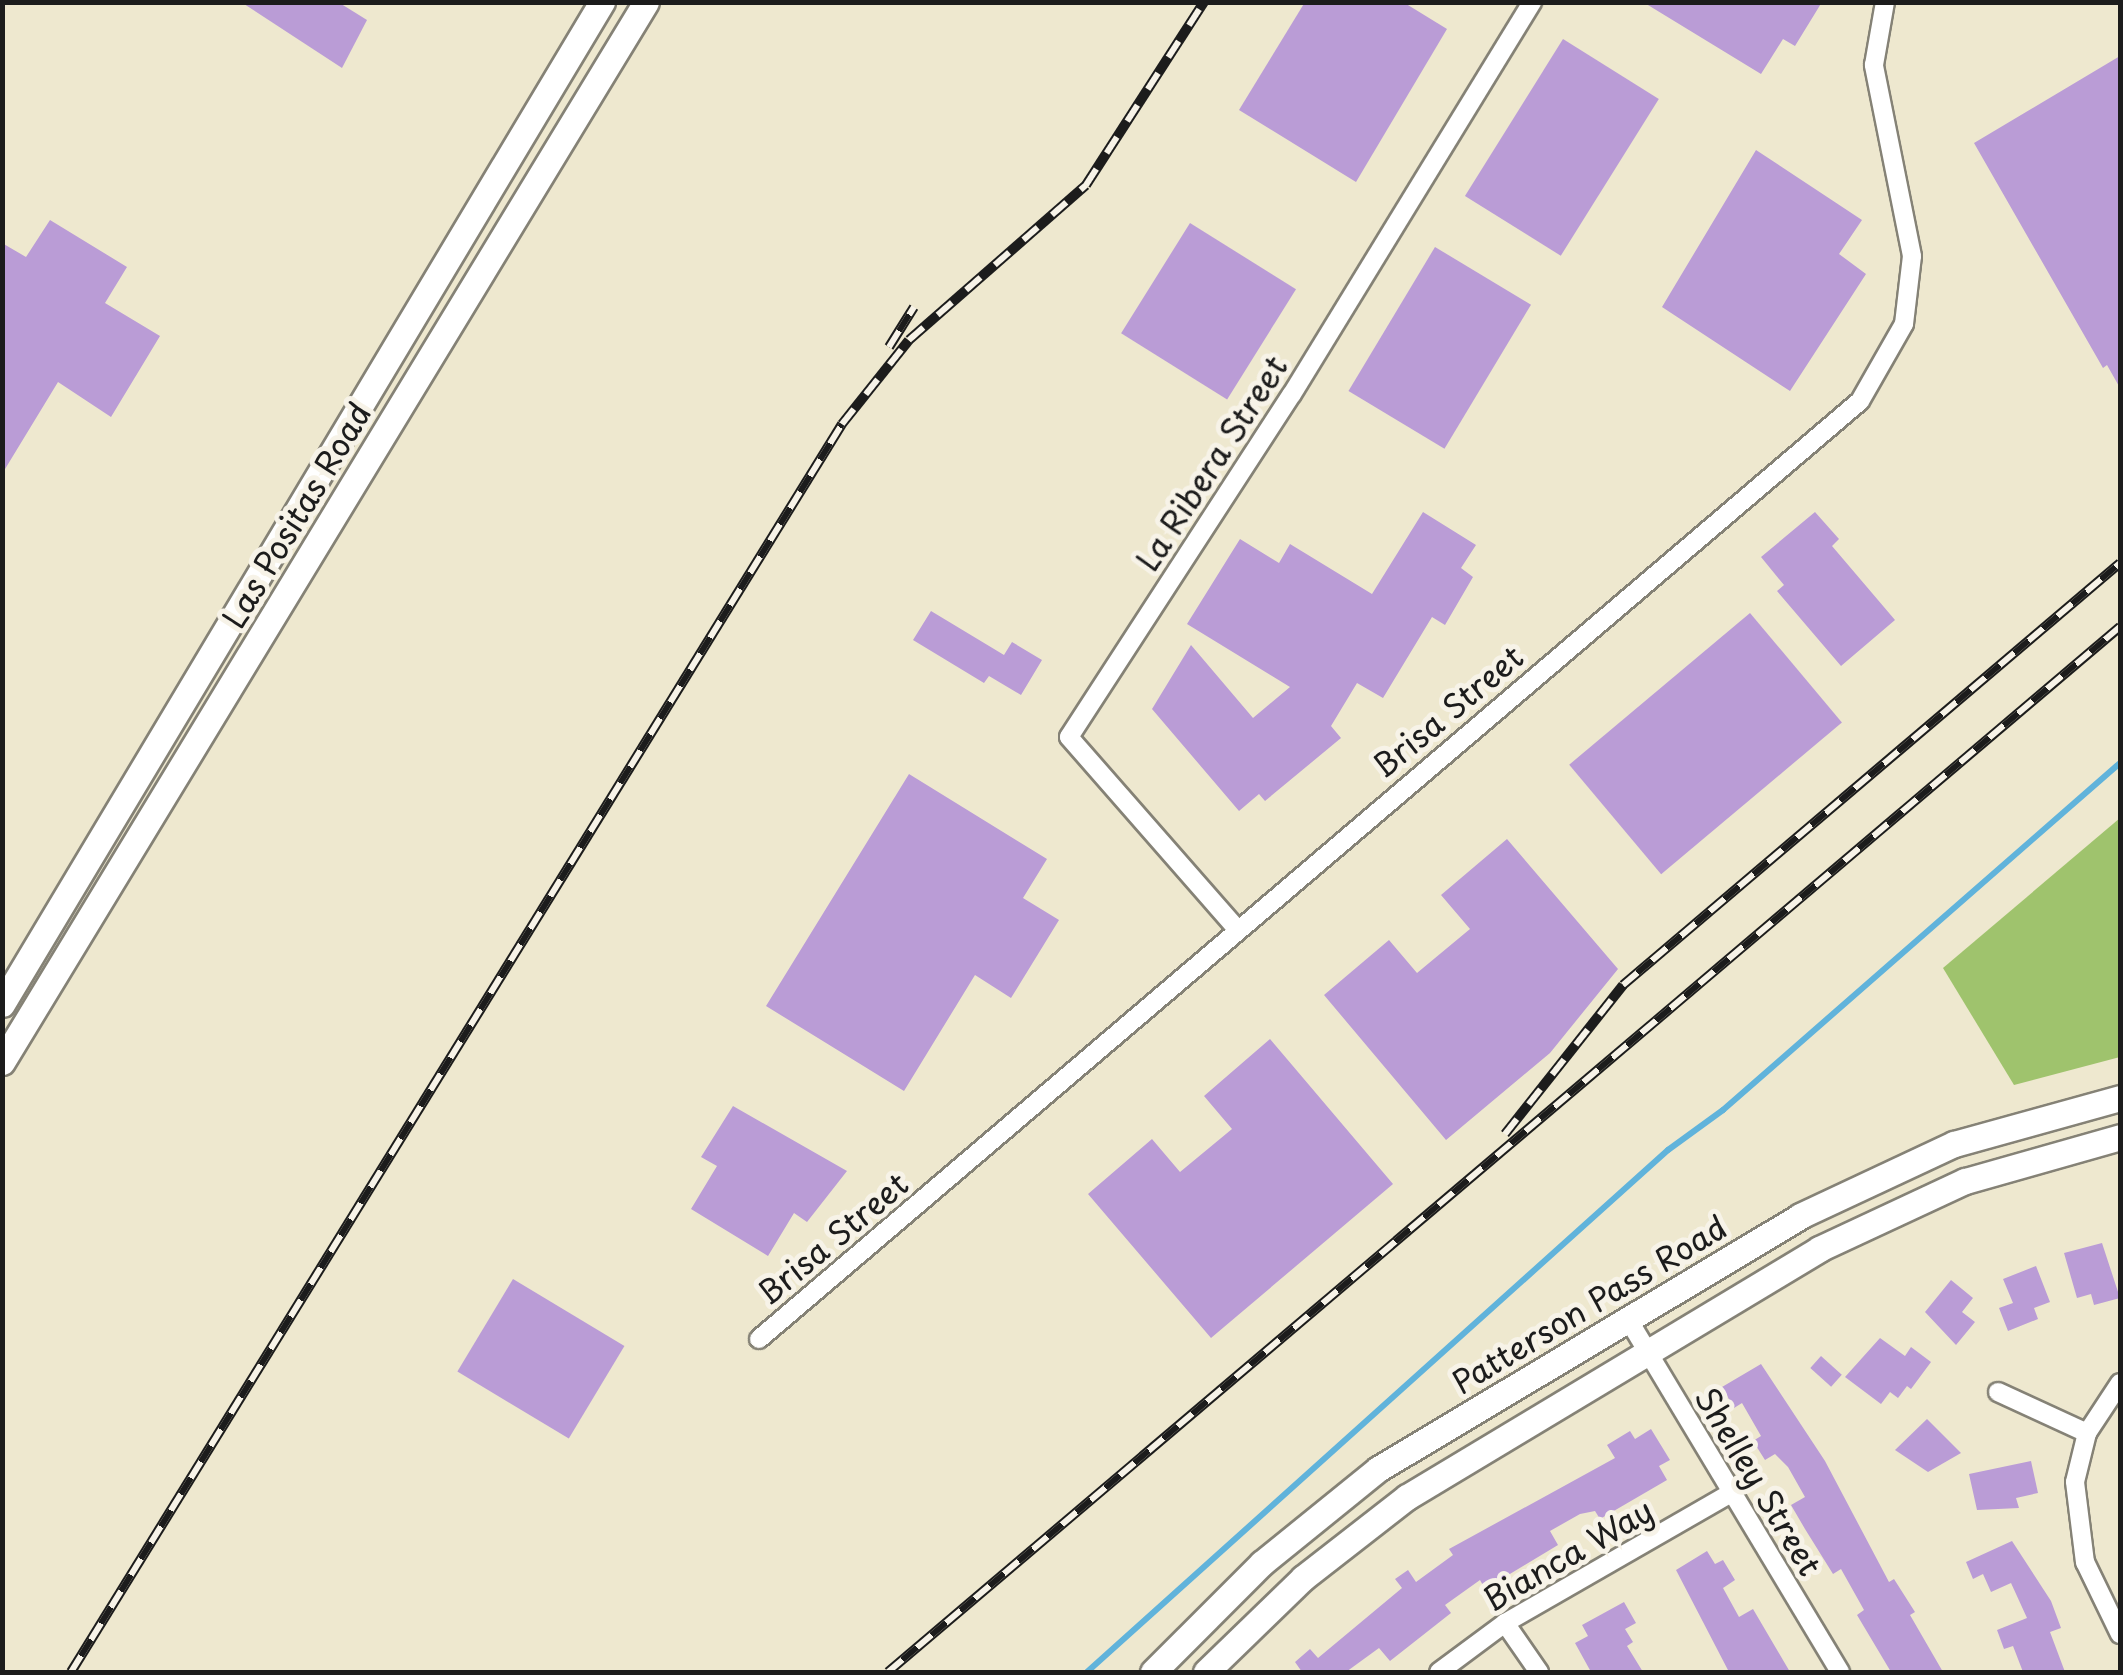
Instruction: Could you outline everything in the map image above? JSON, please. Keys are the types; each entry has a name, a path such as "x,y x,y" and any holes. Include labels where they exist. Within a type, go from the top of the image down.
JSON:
{"main road":[{"name":"Las Positas Road","path":"2,1004 602,2"},
{"name":"Las Positas Road","path":"2,1062 646,2"},
{"name":"Patterson Pass Road","path":"1153,1672 1262,1563 1378,1469 1628,1319 1874,1177 1989,1132 2120,1098"},
{"path":"1206,1672 1302,1578 1394,1506 1647,1351 1892,1210 2002,1168 2120,1137"}],"street":[{"name":"La Ribera Street","path":"1237,929 1069,737 1292,394 1532,2"},
{"name":"Brisa Street","path":"759,1339 1860,400 1904,324 1912,256 1874,65 1886,2"},
{"name":"Shelley Street","path":"1628,1319 1840,1672"},
{"path":"2120,1382 2087,1433 2075,1482 2085,1562 2120,1634"},
{"path":"1998,1392 2087,1433"},
{"name":"Bianca Way","path":"1439,1672 1505,1623 1731,1493"},
{"path":"1505,1623 1539,1672"}],"green space":[{"path":"2120,818 2120,1057 2014,1085 1943,968"}],"building":[{"path":"241,2 338,2 367,20 342,68"},
{"path":"1305,2 1403,2 1447,29 1356,182 1239,110"},
{"path":"1643,2 1822,2 1795,46 1783,39 1761,74"},
{"path":"1563,39 1659,99 1561,256 1465,196"},
{"path":"2120,56 2120,388 2107,365 2103,368 1974,143"},
{"path":"1756,150 1862,220 1839,254 1866,274 1790,391 1662,307"},
{"path":"50,220 127,267 105,303 160,336 111,417 58,382 2,474 2,243 26,257"},
{"path":"1190,223 1296,289 1227,399 1121,333"},
{"path":"1435,247 1531,305 1444,449 1348,391"},
{"path":"1423,512 1476,545 1461,568 1473,577 1445,625 1432,617 1383,698 1357,683 1331,726 1341,738 1265,801 1259,794 1239,811 1152,709 1191,645 1253,718 1290,687 1187,624 1240,539 1279,563 1290,544 1372,594"},
{"path":"1815,512 1839,539 1832,546 1895,620 1841,666 1777,591 1784,585 1761,557"},
{"path":"931,611 1004,655 1012,642 1042,660 1021,695 989,676 984,683 913,640"},
{"path":"1750,613 1842,723 1661,874 1569,765"},
{"path":"909,774 1047,859 1023,898 1059,920 1011,998 975,975 904,1091 766,1006"},
{"path":"1507,839 1618,969 1550,1053 1446,1140 1324,995 1389,940 1417,973 1470,929 1441,895"},
{"path":"1270,1039 1393,1184 1211,1338 1088,1194 1152,1139 1180,1172 1232,1129 1204,1096"},
{"path":"733,1106 847,1171 807,1222 794,1213 768,1256 691,1209 717,1166 701,1157"},
{"path":"2102,1243 2120,1298 2094,1305 2091,1294 2077,1298 2064,1253"},
{"path":"2036,1266 2050,1302 2034,1308 2038,1319 2008,1331 1999,1308 2013,1303 2003,1279"},
{"path":"513,1279 624,1346 569,1439 457,1372"},
{"path":"1951,1280 1973,1298 1962,1312 1975,1322 1956,1345 1925,1312"},
{"path":"1880,1338 1905,1356 1911,1347 1931,1362 1911,1389 1907,1386 1898,1398 1890,1392 1881,1404 1845,1377"},
{"path":"1821,1356 1842,1375 1831,1387 1810,1368"},
{"path":"1761,1364 1825,1461 1889,1582 1894,1579 1915,1612 1910,1615 1943,1672 1891,1672 1857,1615 1864,1610 1841,1569 1833,1574 1791,1505 1805,1497 1788,1467 1775,1454 1765,1460 1753,1441 1761,1436 1742,1403 1734,1408 1722,1387"},
{"path":"1927,1419 1961,1453 1928,1472 1895,1450"},
{"path":"1651,1429 1670,1460 1659,1466 1667,1480 1600,1519 1595,1511 1580,1514 1550,1531 1558,1545 1485,1589 1480,1580 1445,1605 1451,1613 1390,1661 1379,1648 1346,1672 1302,1672 1295,1662 1310,1649 1318,1658 1402,1588 1395,1579 1408,1570 1416,1582 1453,1555 1449,1549 1615,1458 1607,1445 1630,1431 1635,1439"},
{"path":"2031,1461 2038,1493 2016,1498 2019,1508 1977,1510 1969,1474"},
{"path":"2012,1541 2051,1601 2061,1628 2050,1632 2065,1672 2023,1672 2013,1646 2004,1649 1997,1630 2027,1618 2011,1583 1991,1592 1983,1574 1973,1579 1966,1562"},
{"path":"1707,1551 1715,1564 1723,1560 1735,1580 1723,1588 1739,1617 1753,1609 1790,1672 1729,1672 1676,1570"},
{"path":"1624,1602 1636,1623 1625,1629 1633,1642 1627,1646 1643,1672 1591,1672 1575,1643 1588,1636 1582,1625"}],"waterway":[{"path":"1087,1672 1668,1150 1723,1110 2120,763"}],"railway":[{"path":"71,1672 842,424 909,340 1086,185 1204,2"},
{"path":"889,347 914,307"},
{"path":"1505,1134 1623,985 2120,563"},
{"path":"888,1672 2120,627"}]}
